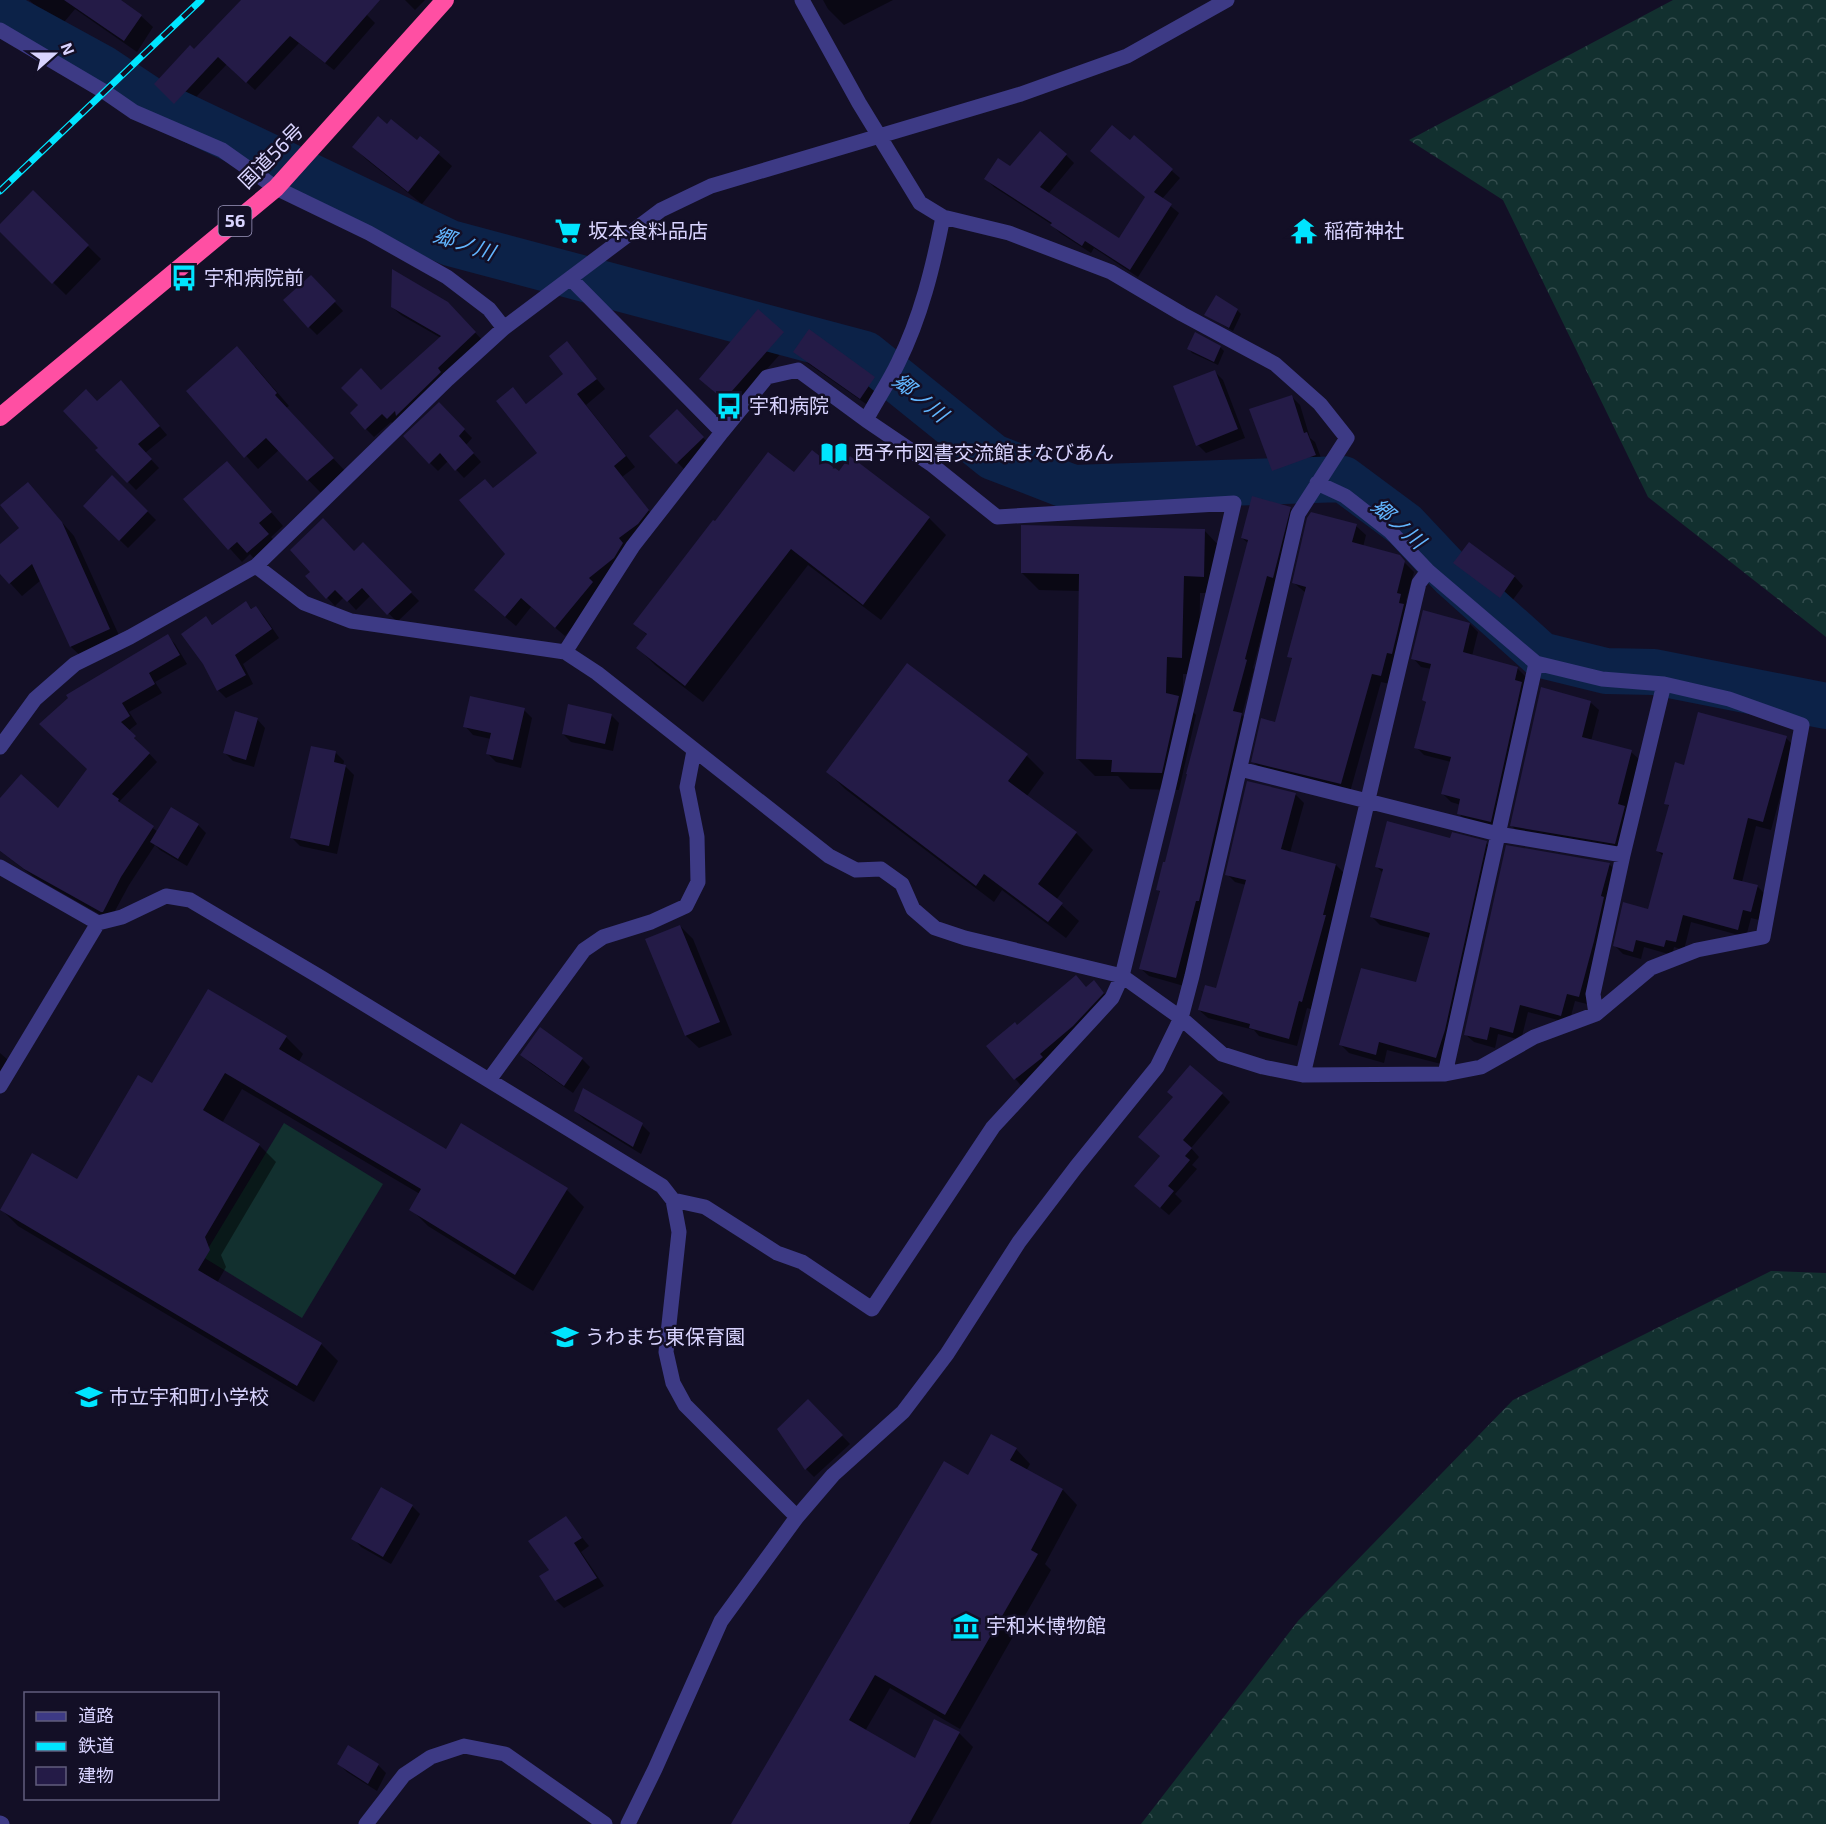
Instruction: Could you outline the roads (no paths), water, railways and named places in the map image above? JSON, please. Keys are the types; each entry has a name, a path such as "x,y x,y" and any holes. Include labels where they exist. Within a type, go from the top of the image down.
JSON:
{"highway":[{"name":"国道56号","path":"0,417 276,188 445,0"}],"street":[{"path":"628,1824 721,1621 797,1517 833,1475 903,1412 941,1363 1019,1242 1157,1067 1181,1018 1298,514 1347,438 1320,404 1275,364 1182,314 1111,272 1009,233 943,217 920,203 859,103 802,0"},
{"path":"0,747 35,699 75,664 130,637 256,566 448,379 504,328 661,210 711,186 1021,94 1127,56 1227,0"},
{"path":"0,30 105,92 134,112 222,150 276,188 369,233 447,277 489,309 504,328"},
{"path":"866,420 898,364 917,318 934,266 943,217"},
{"path":"571,279 722,432"},
{"path":"566,652 633,546 767,376 798,370 866,420 932,464 997,517 1234,503 1122,976 1112,998 993,1127 872,1309 802,1262 777,1252 705,1207 673,1200"},
{"path":"256,566 303,603 351,621 566,652 597,673 829,856 856,870 881,869 902,884 913,909 935,928 965,938 1122,976 1181,1018 1222,1054 1263,1067 1302,1075 1445,1074 1481,1067 1534,1037 1596,1014 1651,968 1697,950 1763,938 1802,724 1729,699 1664,684 1602,679 1536,663 1428,571 1390,531 1345,496 1317,483"},
{"path":"1302,1075 1419,583 1428,571"},
{"path":"1445,1074 1536,663"},
{"path":"1596,1014 1593,994 1664,684"},
{"path":"489,1080 584,950 603,937 651,922 686,906 698,882 697,837 687,787 694,751"},
{"path":"1240,769 1498,834 1623,855"},
{"path":"0,867 98,923 122,917 166,896 190,900 662,1186 673,1200 679,1232 666,1352 673,1383 685,1405 797,1517"},
{"path":"0,1086 98,923"},
{"path":"366,1824 404,1775 431,1757 464,1746 505,1754 605,1824"}],"waterway":[{"name":"郷ノ川","path":"0,12 102,68 150,100 450,243 865,354 993,457 1073,488 1343,479 1405,525 1453,576 1541,655 1606,671 1654,672 1826,706"}],"railway":[{"path":"0,191 201,0"}],"place":[{"name":"坂本食料品店","path":"568,231"},
{"name":"稲荷神社","path":"1304,231"},
{"name":"宇和病院前","path":"184,278"},
{"name":"宇和病院","path":"729,406"},
{"name":"西予市図書交流館まなびあん","path":"834,453"},
{"name":"うわまち東保育園","path":"565,1337"},
{"name":"市立宇和町小学校","path":"89,1397"},
{"name":"宇和米博物館","path":"966,1626"}]}
